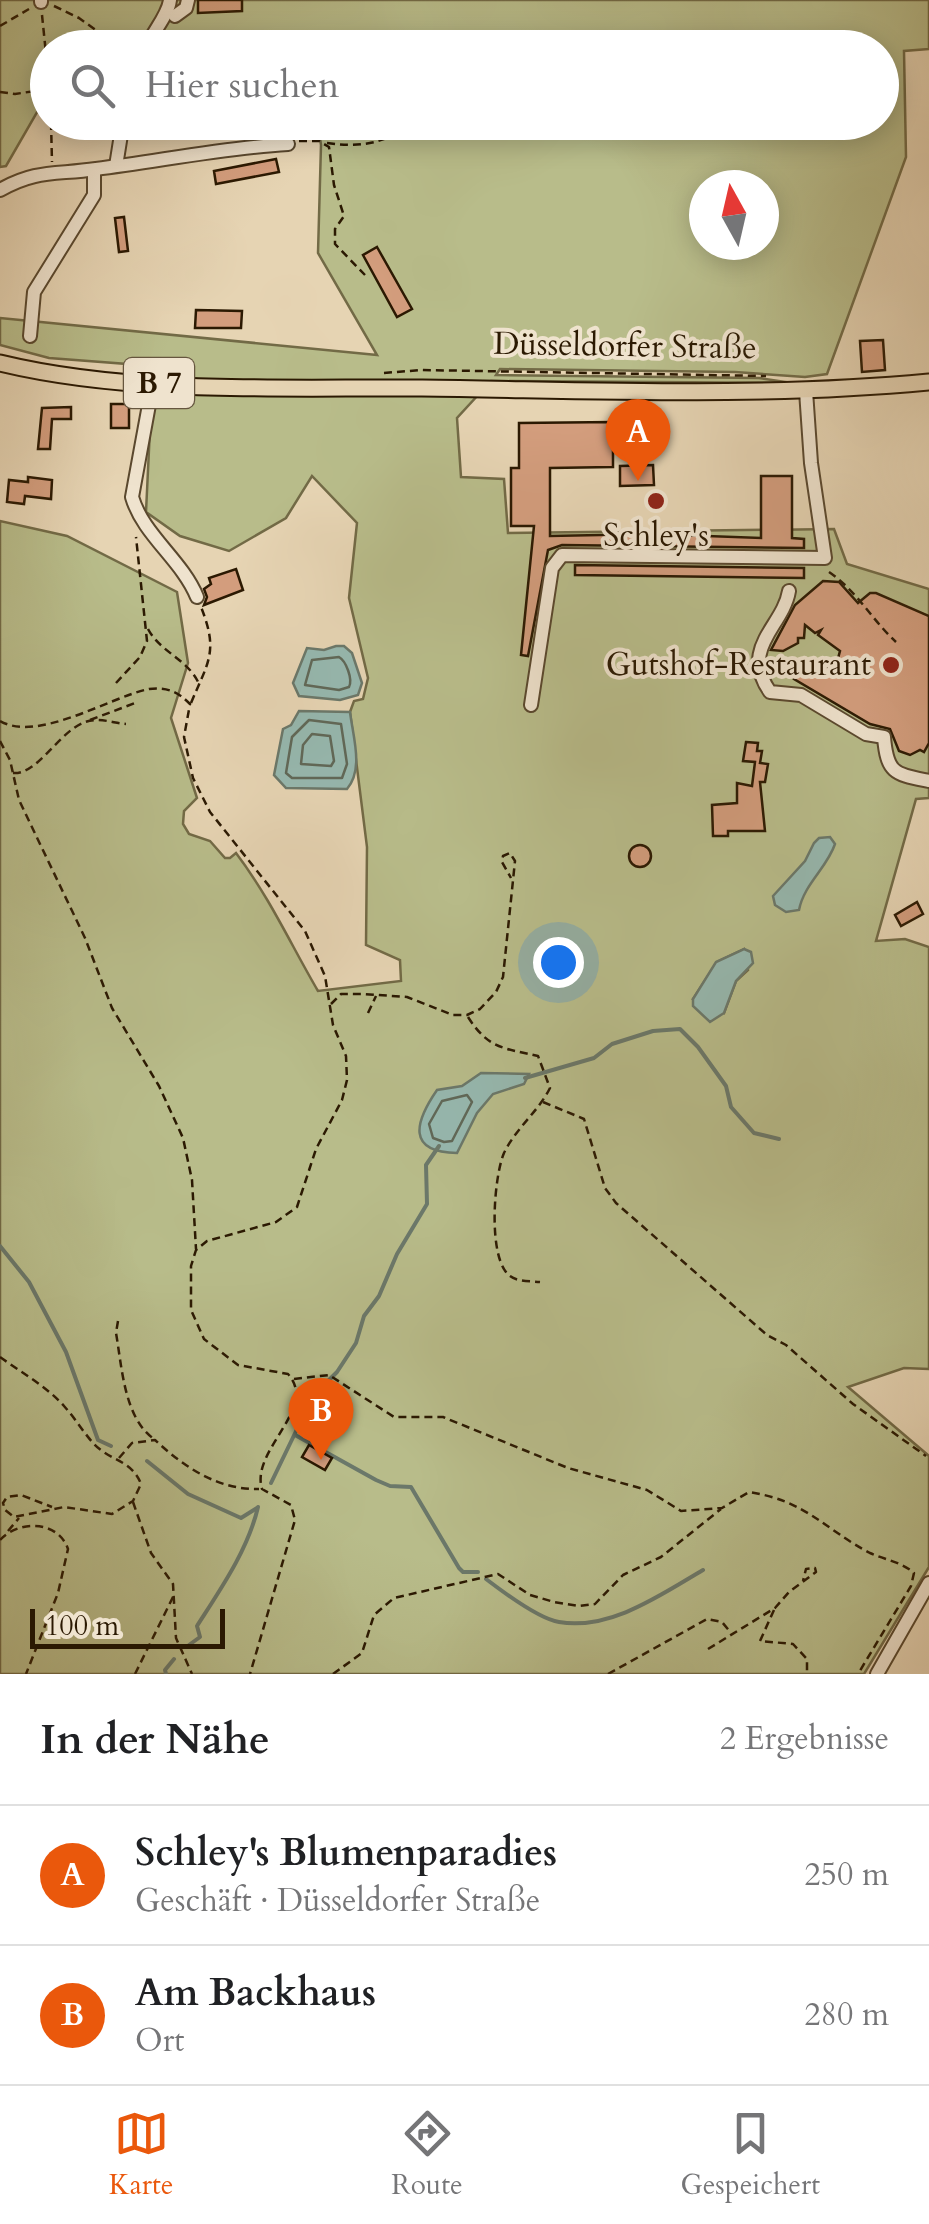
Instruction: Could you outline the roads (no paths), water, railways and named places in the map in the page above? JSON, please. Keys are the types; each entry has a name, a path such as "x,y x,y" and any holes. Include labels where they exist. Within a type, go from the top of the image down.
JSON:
{"main road":[{"name":"B 7","path":"0,363 69,378 154,383"},
{"name":"Düsseldorfer Straße","path":"154,383 806,391 929,382"}],"street":[{"path":"154,30 168,10 170,0"},
{"path":"175,16 186,8 188,0"},
{"path":"116,166 120,140"},
{"path":"0,190 25,176 94,170 230,148 288,144"},
{"path":"30,336 34,292 94,194 94,170"},
{"path":"154,383 132,497 139,515 191,582 197,597"},
{"path":"531,704 552,568 562,555 824,558 806,391"},
{"path":"789,591 762,650 759,667 770,692 812,699 866,734 884,738 886,762 893,770 929,781"},
{"path":"877,1674 929,1583"}],"water":[{"path":"344,646 352,653 362,683 358,695 340,700 299,696 293,683 307,648 324,650"},
{"path":"299,711 350,712 356,762 347,789 286,788 274,775 283,729 291,725"},
{"path":"830,837 835,844 799,910 786,912 775,905 773,896 805,861 814,843"},
{"path":"744,949 751,952 753,963 736,981 724,1013 710,1022 693,1006 693,999 716,962"},
{"path":"481,1073 529,1074 524,1084 493,1094 477,1113 457,1153 429,1147 422,1141 420,1124 437,1090 462,1086"}],"waterway":[{"path":"525,1078 594,1058 612,1044 653,1031 680,1029 726,1086 731,1107 754,1133 779,1139"},
{"path":"271,1483 313,1396 337,1372 356,1343 364,1316 379,1296 397,1254 427,1204 426,1165 439,1146"},
{"path":"0,1246 29,1282 66,1352 98,1440 111,1446"},
{"path":"295,1435 376,1480 390,1486 411,1487 459,1568 463,1572 478,1572"},
{"path":"147,1461 188,1494 241,1518 257,1508"},
{"path":"189,1645 200,1637 197,1626 240,1554 258,1507"},
{"path":"486,1579 542,1616 578,1623 635,1608 703,1570"},
{"path":"166,1674 174,1659"}],"place":[{"name":"Schley's Blumenparadies","path":"638,481"},
{"name":"Schley's","path":"656,501"},
{"name":"Gutshof-Restaurant","path":"891,665"},
{"name":"Am Backhaus","path":"321,1460"}]}
